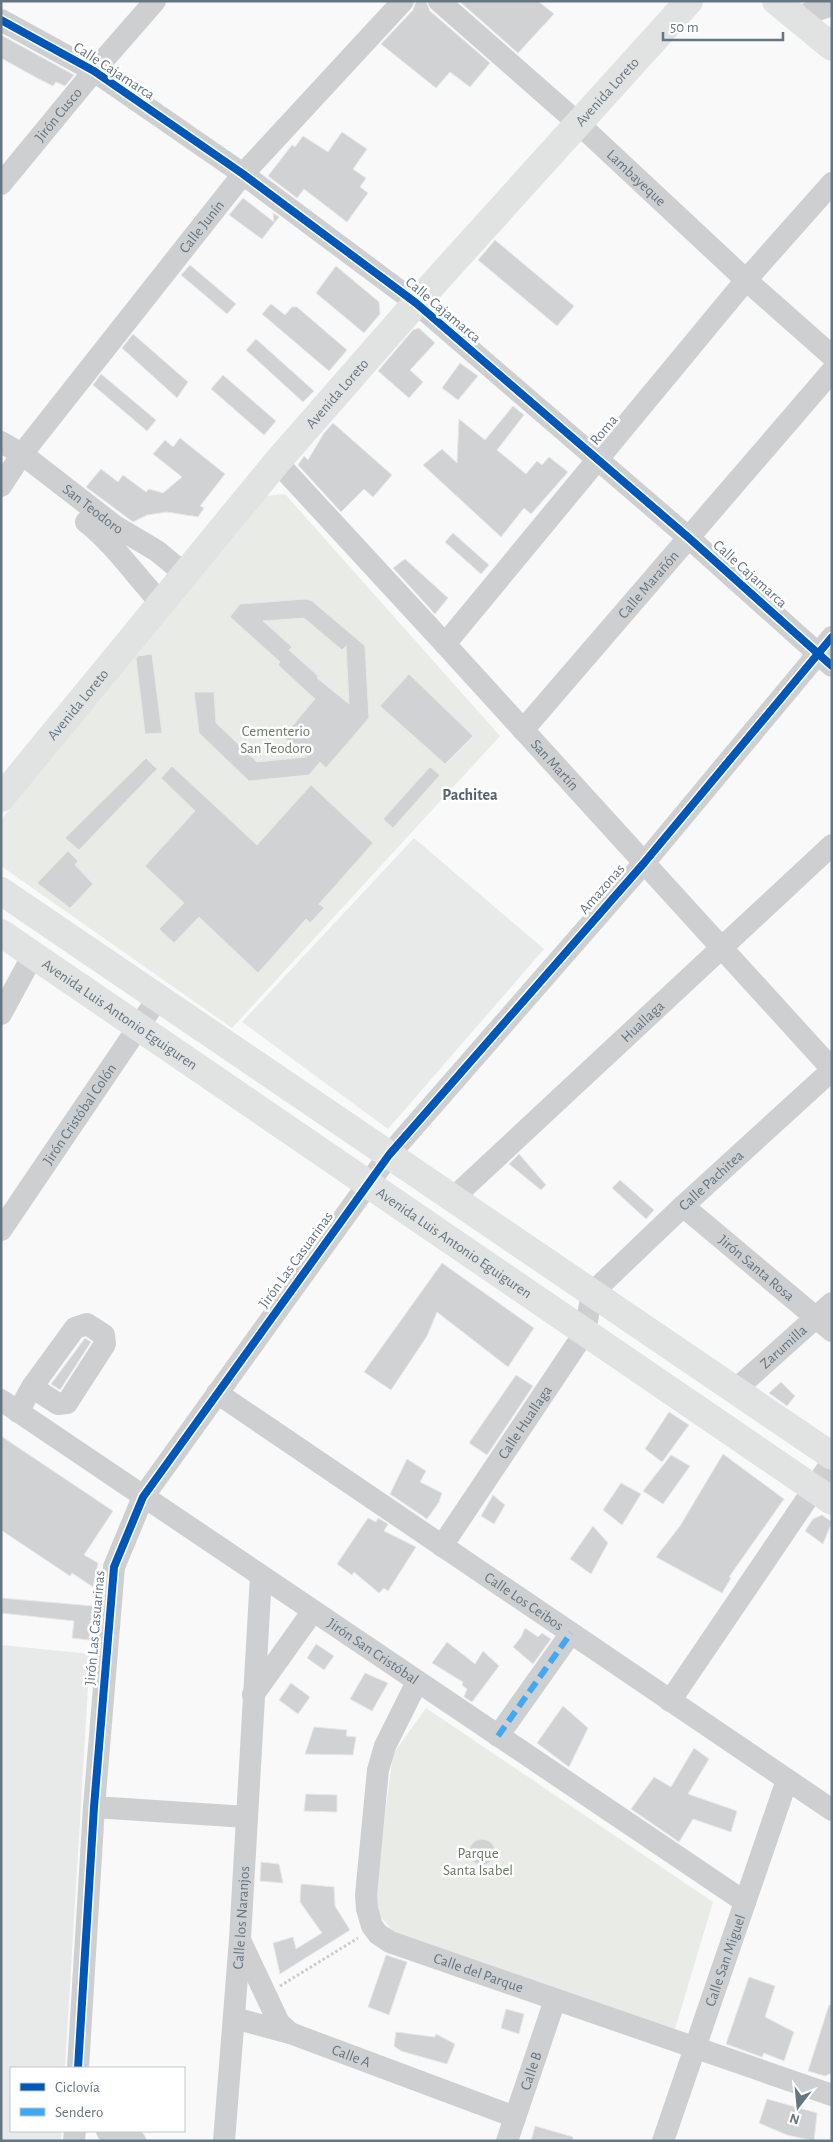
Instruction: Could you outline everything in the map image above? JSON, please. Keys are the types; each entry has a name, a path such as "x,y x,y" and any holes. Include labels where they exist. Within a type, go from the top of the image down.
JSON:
{"main road":[{"name":"Avenida Loreto","path":"1,798 160,602 277,462 416,303 689,1"},
{"path":"785,9 832,47"},
{"path":"1,891 832,1456"},
{"name":"Avenida Luis Antonio Eguiguren","path":"1,933 823,1495"}],"street":[{"name":"Jirón Cusco","path":"1,184 94,71 155,1"},
{"name":"Calle Junín","path":"1,486 12,460 243,174 402,1"},
{"name":"Lambayeque","path":"439,1 579,124 746,280 832,356"},
{"path":"785,9 832,5"},
{"name":"Calle Cajamarca","path":"1,20 94,71 243,174 416,303 596,460 827,653"},
{"name":"Roma","path":"446,644 746,280 832,183"},
{"name":"Calle Marañón","path":"523,730 832,371"},
{"name":"San Teodoro","path":"1,442 12,460 106,538 133,573 160,602"},
{"name":"San Teodoro","path":"12,460 157,551 185,574"},
{"name":"San Martín","path":"277,462 446,644 832,1070"},
{"name":"Amazonas","path":"389,1155 827,653"},
{"name":"Huallaga","path":"453,1198 832,845"},
{"path":"1,1014 33,954"},
{"name":"Jirón Cristóbal Colón","path":"1,1230 158,998"},
{"name":"Calle Pachitea","path":"592,1293 683,1206 832,1070"},
{"name":"Jirón Las Casuarinas","path":"78,2067 94,1807 114,1567 144,1497 389,1155"},
{"name":"Jirón Santa Rosa","path":"683,1206 826,1317"},
{"name":"Calle Huallaga","path":"442,1546 585,1332 592,1293"},
{"name":"Zarumilla","path":"735,1390 826,1317"},
{"path":"10,1406 32,1387"},
{"name":"Calle Los Ceibos","path":"217,1393 832,1810"},
{"name":"Jirón San Cristóbal","path":"10,1406 745,1902"},
{"path":"670,1701 823,1495 832,1462"},
{"name":"Calle los Naranjos","path":"224,2141 240,1939 261,1576"},
{"path":"254,1696 313,1611"},
{"path":"498,1736 571,1633"},
{"path":"374,1928 368,1918 366,1895 378,1770 384,1746 417,1682"},
{"name":"Calle San Miguel","path":"662,2141 787,1780"},
{"path":"94,1807 247,1817"},
{"name":"Calle del Parque","path":"374,1928 390,1942 832,2095"},
{"path":"240,1939 279,2023 290,2033"},
{"name":"Calle B","path":"507,2141 555,2000"},
{"name":"Calle A","path":"234,2018 290,2033 515,2117"},
{"path":"110,2132 135,2141"}],"path":[{"path":"266,1995 374,1928"}],"shaded area":[{"path":"414,838 544,949 388,1129 242,1022"},
{"path":"1,1645 90,1654 65,2067 10,2067 10,2132 62,2132 61,2141 1,2141"}],"green space":[{"name":"Cementerio San Teodoro","path":"285,494 500,736 232,1028 1,866 1,820 265,496"},
{"name":"Parque Santa Isabel","path":"426,1708 713,1902 675,2029 398,1937 373,1908 393,1754"}],"building":[{"path":"416,1 426,1 430,11 490,63 470,87 450,72 436,88 381,44 413,10"},
{"path":"459,1 538,1 554,14 518,53"},
{"path":"1,35 74,75 65,86 56,82 53,86 37,78 1,58"},
{"path":"342,132 367,149 353,169 366,178 360,187 368,193 347,222 304,189 297,198 268,176 292,145 295,147 303,136 328,152"},
{"path":"243,198 274,222 273,213 279,217 262,239 229,215"},
{"path":"495,240 574,306 557,326 478,260"},
{"path":"190,265 236,304 227,314 181,275"},
{"path":"336,266 379,302 380,314 364,333 316,293"},
{"path":"271,304 285,315 292,307 297,307 347,350 329,371 262,314"},
{"path":"419,328 435,343 410,370 423,382 409,398 378,371 413,330"},
{"path":"133,334 188,382 177,398 122,348"},
{"path":"256,339 314,391 303,402 246,350"},
{"path":"460,363 478,376 458,400 442,388"},
{"path":"101,374 156,420 147,431 93,385"},
{"path":"223,375 276,421 264,435 211,389"},
{"path":"513,406 524,415 497,450 526,474 537,461 542,465 549,457 568,472 531,514 524,508 501,537 423,465 442,449 457,463 459,419 485,440"},
{"path":"333,423 392,475 373,497 364,489 341,512 298,465 304,456 308,460 324,433"},
{"path":"180,438 225,474 200,506 204,508 198,517 167,512 147,515 133,522 86,487 101,469 118,482 123,475 146,492 149,489 163,493 182,477 153,454 165,440 173,447"},
{"path":"453,533 489,565 481,574 445,542"},
{"path":"405,559 448,598 435,614 393,568"},
{"path":"306,599 312,601 365,646 369,718 326,768 320,762 309,775 249,781 199,733 194,692 214,692 216,723 257,762 307,757 283,737 315,699 278,665 280,662 230,617 240,604","holes":["304,618 342,650 346,646 349,704 317,678 318,676 289,650 292,647 263,621"]},
{"path":"152,654 162,733 145,734 136,659 138,656"},
{"path":"409,674 473,736 445,764 380,706"},
{"path":"146,758 157,769 79,850 65,838"},
{"path":"172,766 257,845 311,785 373,843 319,904 324,908 310,923 306,919 258,973 199,917 174,943 159,929 184,903 145,866 195,811 161,778"},
{"path":"430,767 440,775 393,828 383,819"},
{"path":"68,851 78,861 75,865 93,884 70,908 37,883"},
{"path":"519,1154 546,1185 541,1190 509,1164"},
{"path":"620,1180 654,1210 646,1219 612,1188"},
{"path":"442,1263 534,1328 508,1367 437,1312 427,1336 391,1390 364,1372"},
{"path":"85,1338 91,1342 60,1390 51,1384"},
{"path":"516,1375 533,1386 487,1455 469,1443"},
{"path":"781,1382 795,1396 787,1406 769,1393"},
{"path":"669,1412 689,1425 662,1462 645,1449"},
{"path":"1,1436 113,1511 84,1555 98,1563 93,1587 72,1573 70,1576 1,1530"},
{"path":"723,1454 784,1499 729,1577 731,1578 722,1593 656,1557 680,1526"},
{"path":"671,1455 690,1466 663,1504 643,1491"},
{"path":"407,1459 426,1471 420,1482 442,1493 439,1502 427,1519 390,1494"},
{"path":"621,1483 641,1494 622,1525 603,1510"},
{"path":"493,1495 505,1505 494,1524 481,1516"},
{"path":"822,1515 832,1522 823,1544 805,1531 813,1519"},
{"path":"368,1518 376,1522 378,1518 388,1524 384,1531 416,1547 388,1591 384,1588 379,1593 354,1572 352,1575 337,1564"},
{"path":"593,1526 608,1543 591,1574 570,1559"},
{"path":"1,1598 93,1606 89,1640 72,1638 74,1621 1,1613"},
{"path":"525,1628 538,1637 542,1633 551,1639 533,1664 513,1647"},
{"path":"447,1642 475,1664 483,1651 499,1666 472,1702 464,1697 467,1689 462,1685 463,1682 432,1663"},
{"path":"316,1644 334,1656 324,1670 307,1658"},
{"path":"365,1673 388,1683 372,1711 350,1699"},
{"path":"291,1683 310,1697 298,1714 279,1700"},
{"path":"563,1706 588,1728 569,1767 537,1743"},
{"path":"314,1727 347,1730 346,1736 356,1737 353,1755 305,1754"},
{"path":"694,1748 709,1759 688,1794 737,1811 731,1832 693,1819 679,1842 631,1809 654,1777 671,1787"},
{"path":"306,1794 337,1795 337,1812 304,1811"},
{"path":"482,1839 491,1843 495,1852 491,1861 482,1865 473,1861 469,1852 473,1843"},
{"path":"261,1862 279,1864 283,1883 260,1881"},
{"path":"301,1884 334,1887 335,1906 350,1930 280,1974 273,1943 293,1937 296,1949 322,1933 300,1902"},
{"path":"386,1955 407,1962 389,2015 368,2007"},
{"path":"749,1977 775,1986 765,2017 794,2032 784,2061 764,2053 762,2057 726,2044"},
{"path":"829,2005 832,2005 832,2073 825,2076 808,2071"},
{"path":"506,2009 524,2014 519,2034 501,2028"},
{"path":"396,2032 435,2037 436,2034 455,2044 447,2064 401,2051 394,2046"},
{"path":"767,2099 817,2113 814,2141 787,2135 759,2123"},
{"path":"535,2126 573,2137 573,2141 531,2141"}],"marked path":[{"path":"498,1736 571,1633"}],"cycle path":[{"path":"1,20 94,71 243,174 416,303 689,538 832,666"},
{"path":"78,2067 94,1807 114,1567 143,1497 389,1155 644,863 832,637"}],"district":[{"name":"Pachitea","path":"470,795"}]}
